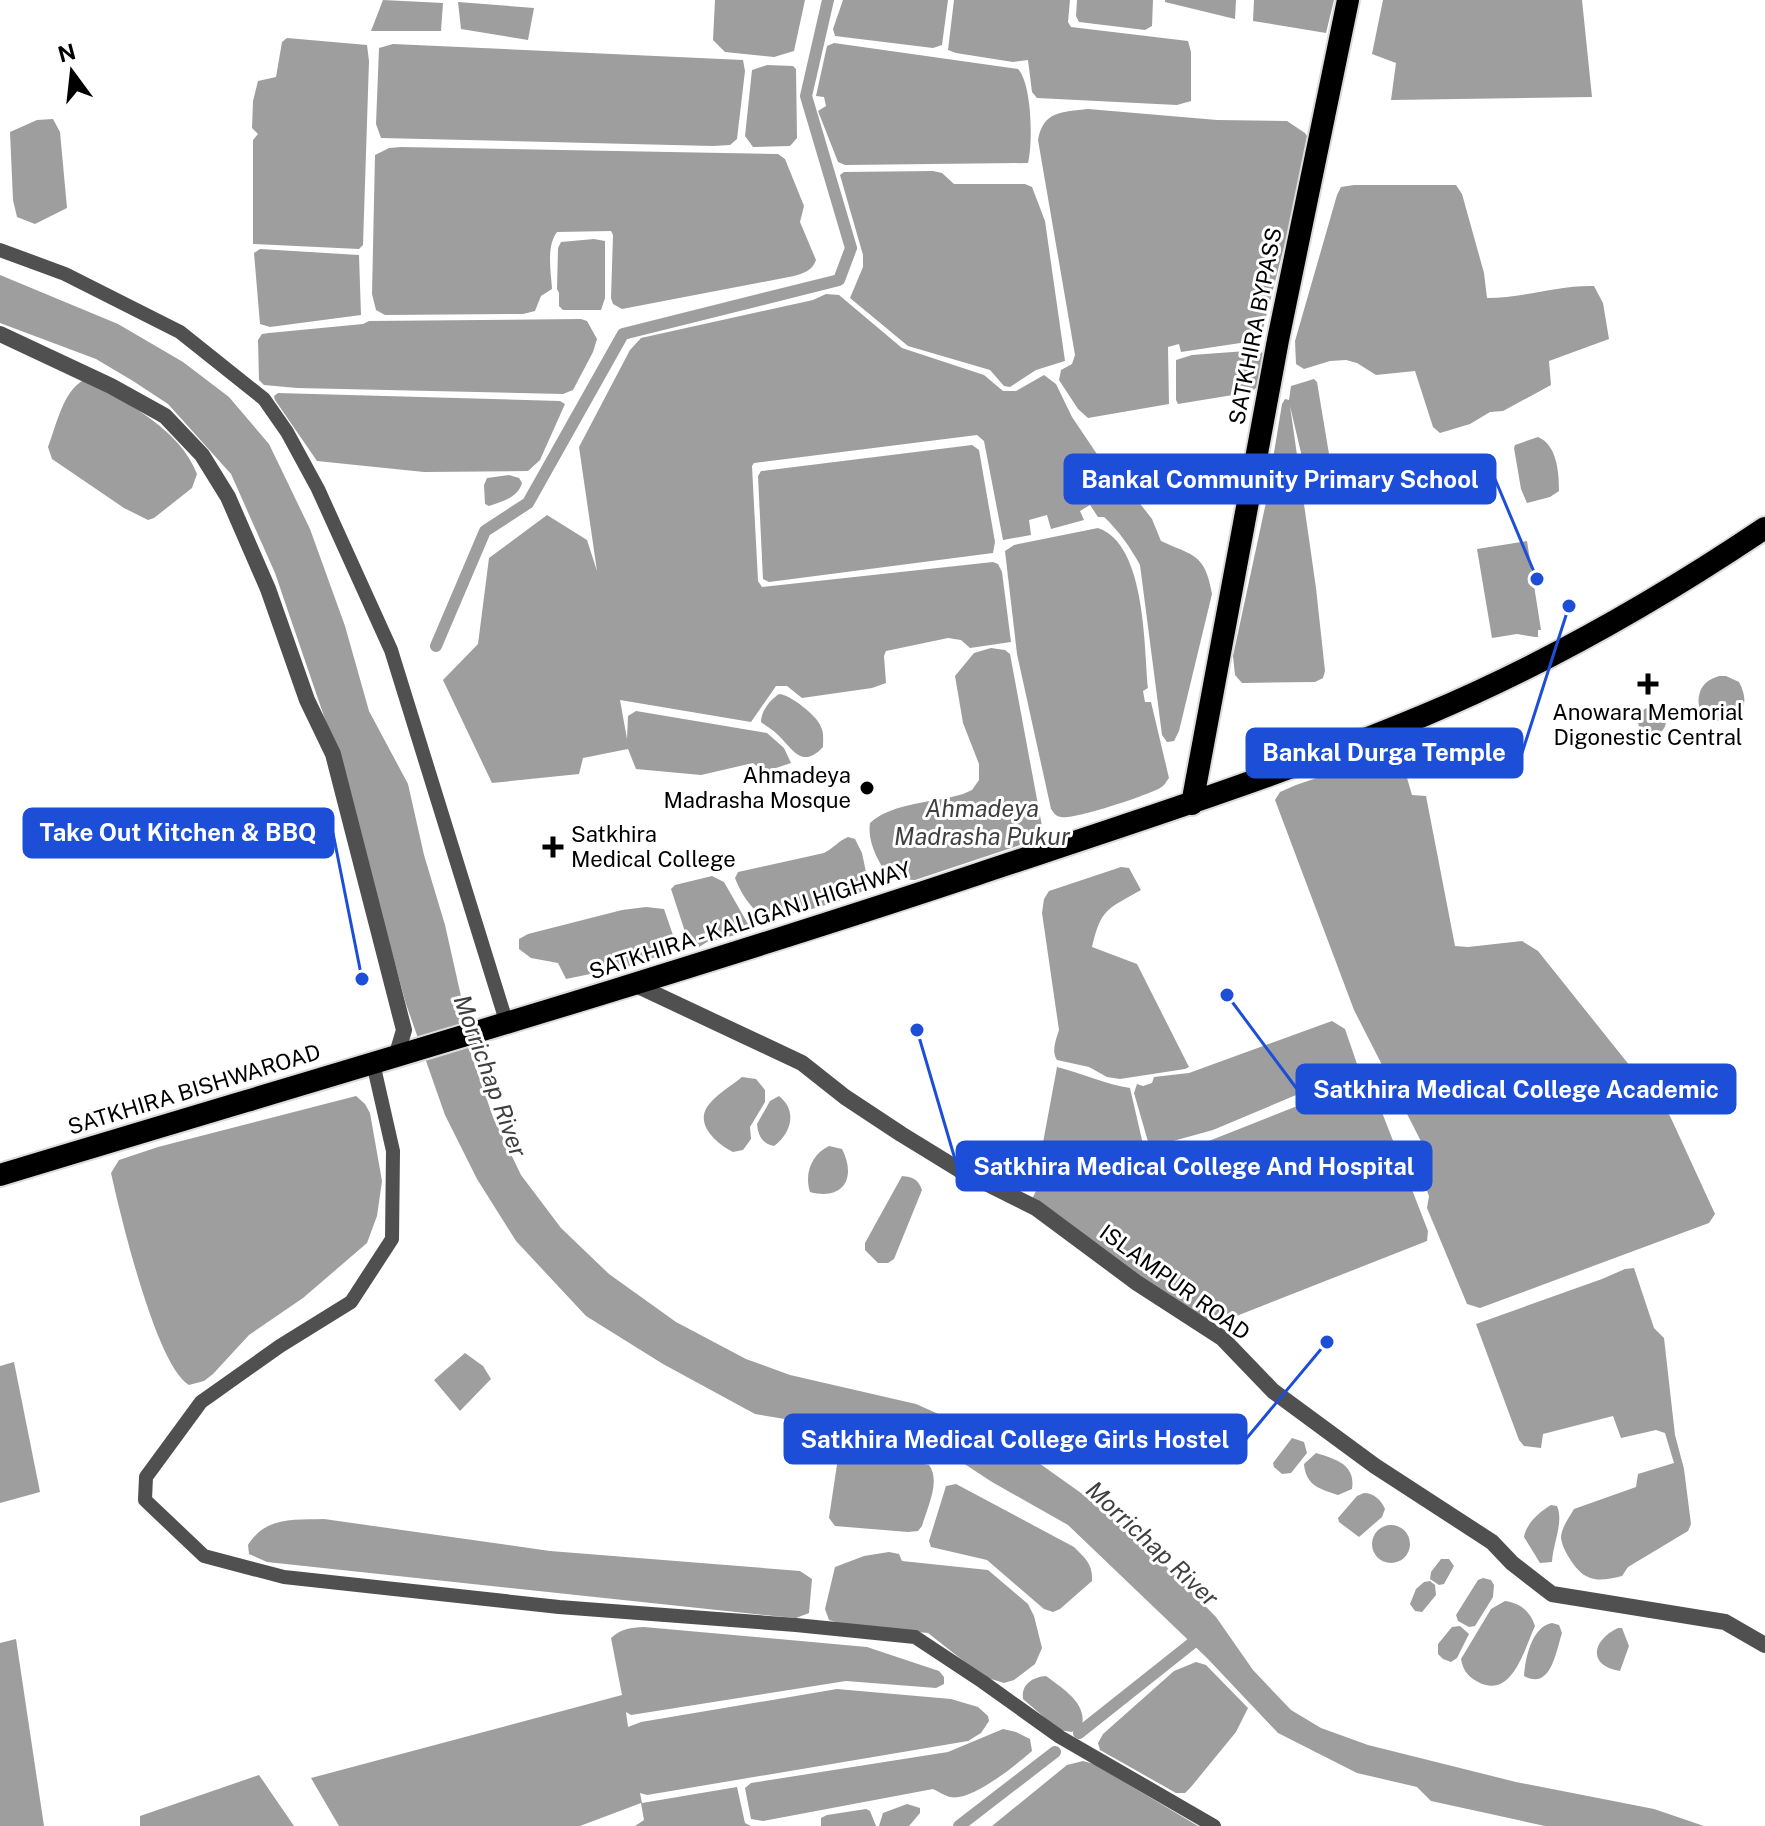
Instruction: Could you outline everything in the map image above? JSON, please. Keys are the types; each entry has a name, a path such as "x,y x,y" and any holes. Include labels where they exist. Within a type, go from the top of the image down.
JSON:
{"highway":[{"name":"SATKHIRA BYPASS","path":"1192,804 1278,340 1348,0"},
{"name":"SATKHIRA - KALIGANJ HIGHWAY","path":"399,1056 636,985 1192,804 1429,713 1548,657 1703,570 1765,528"},
{"name":"SATKHIRA BISHWAROAD","path":"0,1175 399,1056"}],"street":[{"path":"0,250 65,274 180,332 264,399 287,432 313,478 391,650 420,736 499,1026"},
{"path":"0,334 111,386 165,416 202,455 228,497 268,589 307,700 333,754 404,1030 399,1056"},
{"name":"ISLAMPUR ROAD","path":"636,985 802,1063 845,1097 909,1139 958,1169 1036,1208 1137,1283 1227,1341 1273,1391 1375,1466 1492,1542 1512,1563 1552,1594 1725,1622 1765,1645"},
{"path":"373,1063 393,1151 392,1239 351,1302 280,1346 201,1402 146,1477 145,1500 204,1556 300,1578 559,1607 915,1637 1060,1737 1214,1826"}],"water":[{"path":"383,0 443,3 441,31 371,31"},
{"path":"715,0 805,0 794,51 774,57 725,52 713,40"},
{"path":"843,0 948,0 942,45 933,48 835,36 833,29"},
{"path":"954,0 1070,0 1068,22 1071,27 1188,41 1191,52 1191,101 1177,105 1037,98 1032,92 1028,60 1013,62 948,50"},
{"path":"1077,0 1153,0 1152,26 1145,30 1079,22 1076,16"},
{"path":"1236,0 1235,19 1165,2"},
{"path":"1254,0 1334,0 1326,33 1253,21"},
{"path":"1383,0 1582,0 1592,97 1391,100 1396,63 1372,54"},
{"path":"458,2 534,8 528,40 461,29"},
{"path":"287,38 367,45 363,245 359,249 253,244 253,140 258,134 252,128 253,101 258,81 276,77 282,42"},
{"path":"834,43 1018,69 1026,87 1030,114 1028,163 845,165 838,162 818,111 826,106 824,97 816,96 827,46"},
{"path":"393,44 743,60 745,71 737,139 730,145 713,146 381,138 376,124 379,48"},
{"path":"767,65 793,66 796,69 797,138 790,146 753,147 745,136 752,70"},
{"path":"1088,109 1217,120 1287,121 1305,133 1311,142 1260,340 1181,352 1179,344 1168,347 1169,404 1088,418 1078,409 1059,380 1061,370 1072,364 1075,355 1038,140 1049,118 1062,112"},
{"path":"53,119 60,132 67,208 35,224 17,217 13,200 10,132 37,120"},
{"path":"389,148 778,154 785,159 804,206 800,222 816,260 810,269 794,276 622,309 613,304 611,298 611,231 557,232 550,252 552,289 541,296 535,311 523,314 385,315 376,310 372,294 375,155"},
{"path":"844,172 942,173 954,184 1025,184 1032,187 1045,221 1065,361 1036,370 1010,387 1004,386 990,370 908,346 850,298 863,267 863,255 840,175"},
{"path":"1456,185 1462,194 1484,273 1487,298 1594,286 1603,303 1609,339 1549,361 1551,385 1503,411 1490,412 1470,424 1440,433 1433,427 1415,371 1376,375 1346,360 1304,369 1296,364 1295,341 1337,195 1341,187"},
{"path":"605,241 605,298 601,310 563,310 559,306 557,289 558,248 561,242"},
{"path":"260,249 359,255 361,315 270,327 260,324 254,253"},
{"path":"0,275 118,324 183,362 229,397 269,444 310,529 345,626 369,711 408,784 424,855 445,925 471,1054 493,1117 521,1175 561,1228 609,1274 676,1322 746,1359 790,1375 916,1404 1022,1451 1081,1493 1152,1552 1216,1617 1253,1670 1291,1710 1321,1728 1368,1745 1516,1782 1654,1809 1704,1826 1545,1826 1431,1801 1417,1787 1357,1773 1278,1733 1207,1658 1068,1525 992,1482 931,1442 886,1432 755,1414 663,1364 586,1316 516,1241 477,1179 445,1115 406,1004 340,763 275,573 231,474 168,404 133,381 96,359 0,323"},
{"path":"826,294 839,295 902,348 984,375 1003,391 1016,391 1044,375 1056,384 1072,417 1109,472 1131,492 1152,519 1161,541 1201,563 1212,594 1174,741 1167,742 1162,735 1140,565 1132,552 1115,528 1104,517 1098,517 1090,505 1080,511 1084,520 1051,529 1047,515 1029,520 1031,535 1003,540 984,441 977,435 754,463 758,581 762,587 993,562 1002,572 1011,642 970,648 961,640 948,638 886,651 886,683 872,688 802,698 787,686 776,686 751,722 620,700 627,739 628,716 636,711 767,733 784,748 791,763 764,772 753,763 701,775 636,769 628,749 583,758 579,774 492,783 443,680 478,644 489,558 547,515 587,540 597,571 579,447 630,350 641,338 813,300"},
{"path":"369,321 587,321 597,339 573,390 563,394 297,388 264,385 259,380 258,340 262,334"},
{"path":"1260,350 1264,356 1261,377 1251,392 1178,404 1176,360 1192,355"},
{"path":"1314,379 1331,466 1327,474 1314,477 1306,474 1290,406 1325,671 1323,678 1315,682 1242,683 1235,675 1233,656 1265,507 1282,404 1285,399 1289,400 1291,386"},
{"path":"84,380 95,383 154,421 189,458 197,474 192,488 154,518 148,520 124,508 52,459 48,447 61,410 71,392"},
{"path":"278,393 560,401 565,404 540,460 528,471 424,472 317,461 275,400 274,396"},
{"path":"1538,437 1553,453 1559,491 1550,497 1527,503 1521,489 1514,448"},
{"path":"972,445 979,450 995,542 993,553 769,582 763,579 758,476 761,471"},
{"path":"509,475 519,478 522,483 517,492 489,506 485,504 484,485 487,478"},
{"path":"1098,528 1114,538 1126,554 1134,575 1145,648 1148,688 1143,691 1145,702 1151,702 1169,778 1160,788 1141,796 1095,811 1061,817 1051,809 1017,654 1005,551 1014,545"},
{"path":"1527,541 1541,630 1538,630 1538,637 1517,634 1492,638 1477,549"},
{"name":"Ahmadeya Madrasha Pukur","path":"991,648 1010,654 1044,837 915,880 890,879 872,845 870,823 902,807 963,794 972,790 979,780 979,764 963,723 955,676 974,653"},
{"path":"1719,676 1739,682 1744,698 1742,710 1724,721 1704,715 1699,706 1703,686"},
{"path":"779,694 796,702 819,722 823,747 815,754 802,757 761,722 767,706"},
{"path":"1652,707 1662,711 1666,721 1662,731 1652,735 1642,731 1638,721 1642,711"},
{"path":"1410,749 1423,762 1405,771 1412,795 1426,796 1455,946 1522,941 1538,951 1670,1116 1715,1214 1709,1223 1480,1308 1467,1304 1427,1208 1429,1196 1416,1163 1423,1159 1431,1161 1354,1010 1275,800 1280,792 1296,785"},
{"path":"848,837 855,839 862,853 868,882 861,892 843,900 798,912 765,916 751,905 735,878 738,872 824,853"},
{"path":"1121,867 1129,868 1141,890 1108,911 1099,924 1092,947 1137,964 1189,1067 1120,1079 1055,1057 1059,1030 1042,913 1049,891"},
{"path":"712,876 724,882 752,931 707,942 696,949 689,944 671,889 675,885"},
{"path":"646,907 664,909 674,938 669,952 634,965 566,979 558,963 531,958 519,949 519,939 528,934 622,910"},
{"path":"1332,1021 1345,1029 1357,1064 1353,1071 1213,1130 1149,1145 1134,1093 1137,1084 1152,1083 1154,1077 1189,1073"},
{"path":"1057,1067 1130,1088 1143,1155 1130,1168 1069,1184 1041,1180 1037,1175"},
{"path":"742,1077 756,1079 765,1090 765,1102 750,1127 751,1139 743,1150 733,1152 710,1134 704,1114 714,1099"},
{"path":"1363,1080 1371,1084 1428,1231 1427,1241 1234,1317 1213,1324 1040,1212 1032,1199 1036,1191 1042,1189 1090,1188"},
{"path":"356,1096 370,1113 382,1181 377,1216 367,1243 303,1298 249,1335 213,1374 204,1381 189,1385 177,1372 152,1320 111,1173 119,1160 158,1147"},
{"path":"779,1096 789,1108 790,1122 785,1135 774,1146 761,1138 757,1124 770,1101"},
{"path":"829,1146 842,1149 848,1169 847,1178 839,1190 821,1194 810,1192 808,1178 811,1165 818,1154"},
{"path":"902,1176 915,1179 922,1190 894,1259 888,1263 878,1263 865,1250 865,1243"},
{"path":"1634,1268 1654,1328 1664,1338 1675,1435 1684,1469 1691,1524 1688,1531 1628,1567 1622,1576 1597,1579 1579,1571 1568,1556 1561,1538 1564,1527 1574,1509 1636,1487 1638,1474 1674,1463 1665,1433 1656,1430 1621,1438 1613,1416 1543,1434 1541,1448 1524,1446 1519,1440 1476,1324"},
{"path":"465,1353 483,1366 491,1379 460,1411 434,1380"},
{"path":"14,1362 40,1492 0,1503 0,1366"},
{"path":"1292,1438 1304,1442 1307,1453 1291,1473 1282,1474 1273,1463"},
{"path":"847,1446 929,1465 934,1479 933,1487 918,1531 835,1526 829,1518 839,1451"},
{"path":"1316,1453 1337,1460 1347,1468 1351,1474 1352,1489 1338,1495 1311,1482 1304,1464"},
{"path":"956,1484 1074,1547 1090,1566 1092,1581 1053,1612 1044,1609 987,1560 931,1547 929,1541 946,1486"},
{"path":"1364,1493 1377,1498 1385,1509 1382,1517 1359,1537 1338,1518 1357,1496"},
{"path":"1551,1505 1557,1506 1559,1526 1552,1562 1540,1563 1524,1537 1534,1519"},
{"path":"324,1519 550,1551 800,1571 812,1579 809,1613 796,1618 774,1616 267,1562 249,1554 248,1545 272,1524"},
{"path":"1391,1525 1405,1530 1410,1544 1405,1558 1391,1563 1377,1558 1372,1544 1377,1530"},
{"path":"889,1552 899,1554 902,1561 988,1570 1028,1604 1034,1616 1042,1648 1035,1664 1014,1680 1004,1683 975,1670 928,1633 845,1625 829,1620 825,1609 835,1567 864,1556"},
{"path":"1441,1559 1449,1559 1454,1566 1444,1584 1439,1585 1430,1579 1431,1572"},
{"path":"1478,1580 1491,1580 1494,1585 1493,1597 1475,1626 1469,1627 1458,1621 1456,1615"},
{"path":"1430,1581 1435,1585 1436,1595 1422,1612 1415,1611 1410,1604 1416,1589"},
{"path":"1505,1601 1524,1609 1535,1626 1516,1668 1501,1683 1491,1686 1470,1677 1461,1659 1491,1609"},
{"path":"1545,1625 1559,1625 1562,1633 1551,1667 1540,1678 1524,1676 1535,1637"},
{"path":"1460,1626 1469,1634 1457,1658 1451,1662 1443,1659 1438,1654 1438,1644 1452,1627"},
{"path":"644,1627 867,1647 939,1671 944,1677 944,1684 936,1688 846,1681 631,1715 626,1712 628,1727 641,1722 837,1689 951,1699 978,1707 989,1721 981,1733 968,1741 647,1795 640,1793 642,1803 737,1787 745,1823 751,1826 635,1826 644,1820 641,1803 580,1826 339,1826 311,1778 622,1695 611,1638 626,1629"},
{"path":"1622,1628 1629,1646 1620,1671 1602,1664 1597,1652 1603,1639"},
{"path":"16,1639 44,1826 0,1826 0,1643"},
{"path":"1196,1662 1206,1665 1248,1708 1236,1732 1191,1787 1185,1793 1176,1793 1100,1750 1098,1743 1103,1734 1174,1671"},
{"path":"1046,1676 1072,1697 1081,1710 1082,1725 1072,1732 1059,1730 1023,1699 1029,1682"},
{"path":"1003,1729 1030,1739 1032,1751 993,1781 969,1794 950,1797 933,1789 763,1821 751,1819 745,1788 751,1783 948,1752"},
{"path":"1083,1761 1094,1764 1198,1826 992,1826 1067,1765"},
{"path":"259,1775 294,1826 140,1826 140,1816"},
{"path":"907,1804 920,1808 920,1813 909,1826 879,1826 883,1813"},
{"path":"870,1811 876,1826 821,1826 821,1818 827,1815"}],"waterway":[{"path":"436,646 485,531 528,503 623,334 839,280 851,248 806,96 828,0"},
{"path":"1079,1733 1205,1633"},
{"path":"959,1826 1055,1752"}],"place":[{"name":"Bankal Community Primary School","path":"1537,579"},
{"name":"Bankal Durga Temple","path":"1569,606"},
{"name":"Anowara Memorial Digonestic Central","path":"1648,684"},
{"name":"Ahmadeya Madrasha Mosque","path":"867,788"},
{"name":"Satkhira Medical College","path":"553,847"},
{"name":"Take Out Kitchen & BBQ","path":"362,979"},
{"name":"Satkhira Medical College Academic","path":"1227,995"},
{"name":"Satkhira Medical College And Hospital","path":"917,1030"},
{"name":"Satkhira Medical College Girls Hostel","path":"1327,1342"}],"water label":[{"name":"Morrichap River","path":"490,1076"},
{"name":"Morrichap River","path":"1152,1544"}]}
